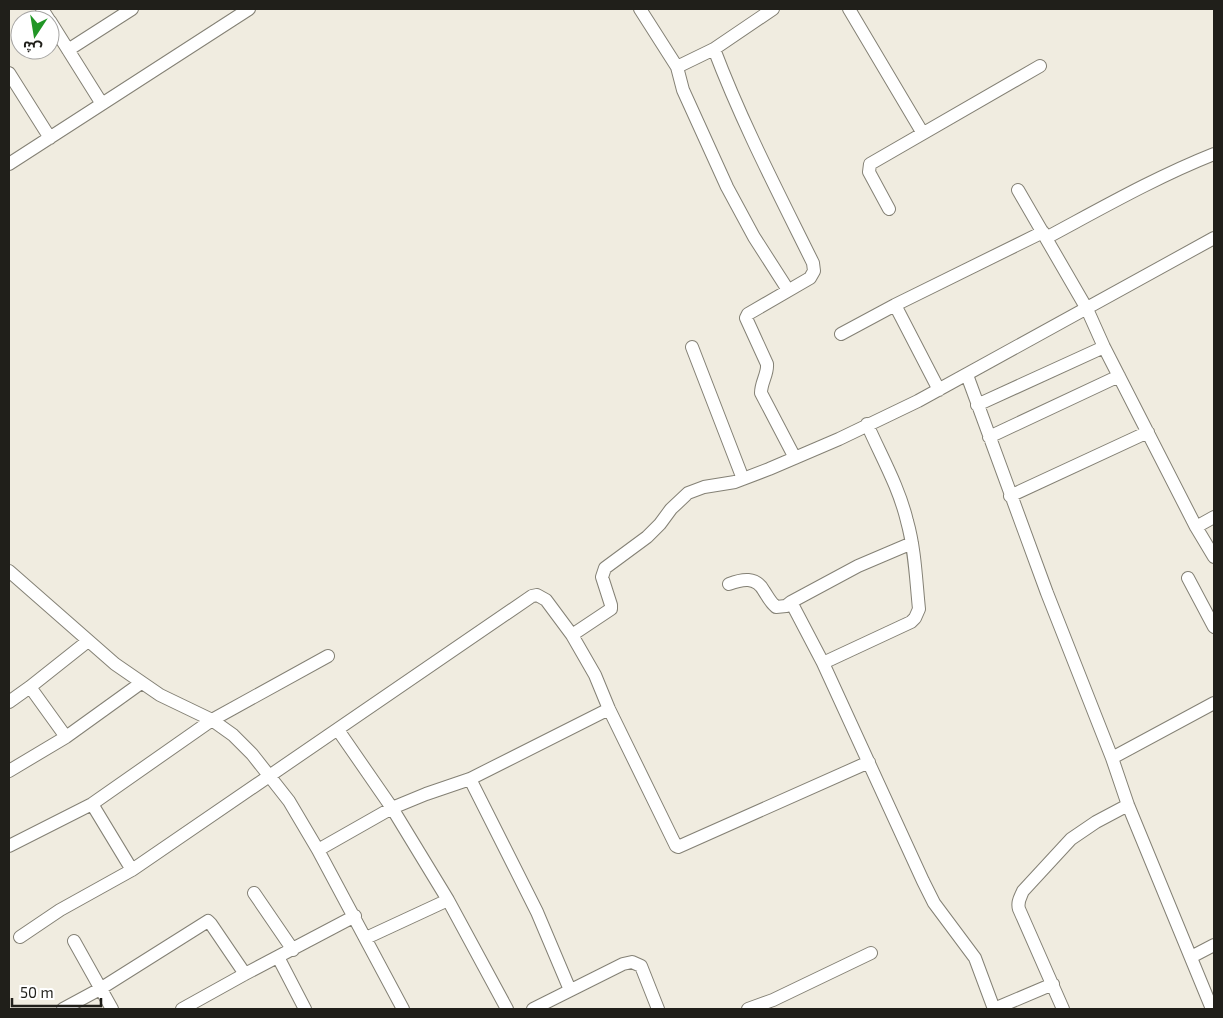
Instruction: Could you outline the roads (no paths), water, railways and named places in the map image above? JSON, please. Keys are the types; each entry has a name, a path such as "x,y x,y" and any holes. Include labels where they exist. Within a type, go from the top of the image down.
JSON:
{"street":[{"path":"68,50 132,9"},
{"path":"9,164 247,9"},
{"path":"640,9 676,67 714,162 754,237 788,290"},
{"path":"676,67 714,49 773,9"},
{"path":"849,9 922,132"},
{"path":"60,37 102,104"},
{"path":"714,49 732,98 814,263 814,271 810,278 748,314 746,320 767,364 761,393 795,458"},
{"path":"889,209 869,172 870,164 922,132 1040,66"},
{"path":"9,73 50,138"},
{"path":"841,334 895,305 1045,235 1184,166 1214,154"},
{"path":"1018,190 1087,309 1104,347 1196,527 1214,557"},
{"path":"572,635 611,609 602,577 605,568 647,537 671,509 688,494 704,487 736,482 795,458 939,390 1214,238"},
{"path":"895,305 939,390"},
{"path":"692,347 743,479"},
{"path":"977,405 1104,347"},
{"path":"966,374 1010,496 1112,758 1149,859 1213,1009"},
{"path":"989,437 1119,376"},
{"path":"823,663 911,622 919,609 912,543 901,501 867,424"},
{"path":"1010,496 1148,432"},
{"path":"1196,527 1214,517"},
{"path":"729,584 742,579 752,580 761,586 776,607 786,606 858,566 912,543"},
{"path":"9,571 88,641 141,683 184,708 212,720 252,754 289,801 318,850 402,1009"},
{"path":"1188,578 1214,627"},
{"path":"20,936 60,910 132,870 537,594 546,600 572,635 595,675 609,709 674,845 677,847 869,762"},
{"path":"791,602 823,663 897,827 934,903 975,958 994,1009 1053,984"},
{"path":"9,702 88,641"},
{"path":"9,845 92,804 212,720 328,656"},
{"path":"9,771 66,737 141,683"},
{"path":"30,687 66,737"},
{"path":"1112,758 1214,703"},
{"path":"318,850 392,808 470,779 609,709"},
{"path":"338,730 392,808 448,900 506,1009"},
{"path":"470,779 537,912 570,990"},
{"path":"92,804 132,870"},
{"path":"1063,1009 1019,909 1019,898 1071,839 1096,822 1128,805"},
{"path":"254,893 293,950"},
{"path":"366,938 448,900"},
{"path":"182,1009 354,916"},
{"path":"63,1009 100,989 208,922 244,974"},
{"path":"74,941 112,1009"},
{"path":"1191,957 1214,945"},
{"path":"748,1009 775,1005 871,953"},
{"path":"278,957 305,1009"},
{"path":"533,1009 623,964 632,962 641,966 658,1009"}]}
